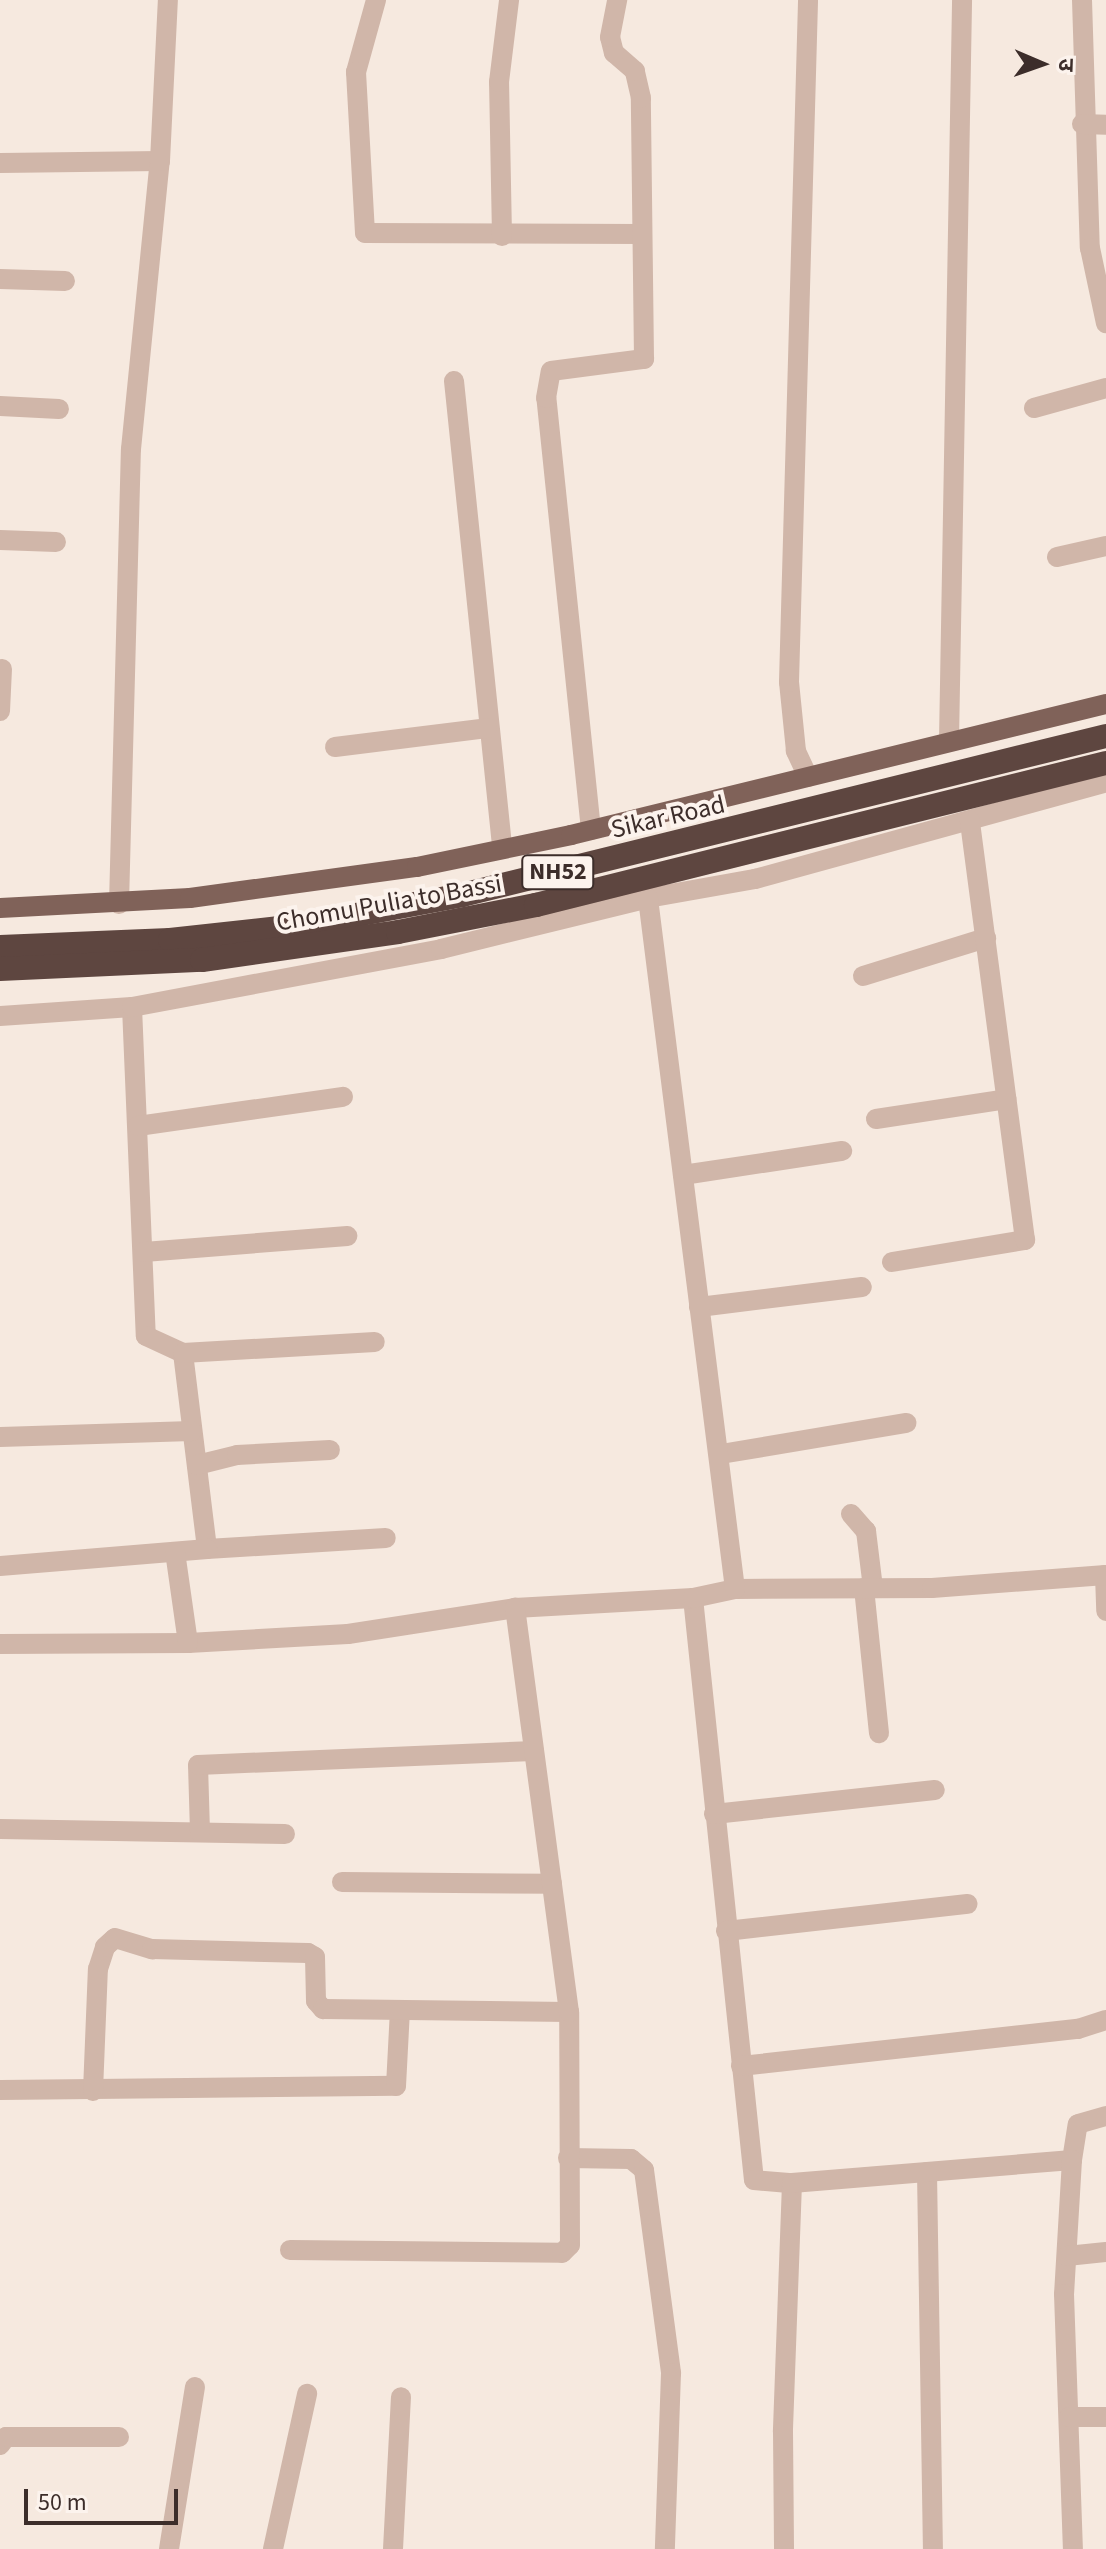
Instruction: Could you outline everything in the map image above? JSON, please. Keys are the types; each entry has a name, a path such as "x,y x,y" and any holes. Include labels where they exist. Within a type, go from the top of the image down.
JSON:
{"highway":[{"name":"Sikar Road","path":"0,947 170,940 297,926 477,891 1106,736"},
{"name":"Chomu Pulia to Bassi","path":"0,969 202,960 398,932 536,905 1106,763"}],"main road":[{"path":"0,908 119,904 317,884 591,830 1106,704"}],"street":[{"path":"119,904 131,449 160,161 168,0"},
{"path":"376,0 356,72 365,233 502,236 641,234"},
{"path":"502,236 499,82 509,0"},
{"path":"591,830 546,398 551,371 644,359 641,98 635,71 614,53 610,37 617,0"},
{"path":"808,0 789,682 796,751 808,777"},
{"path":"949,741 962,0"},
{"path":"1082,0 1082,124 1090,248 1106,323"},
{"path":"1082,124 1106,125"},
{"path":"0,163 160,161"},
{"path":"0,279 65,281"},
{"path":"454,381 487,728 502,849"},
{"path":"1034,408 1106,388"},
{"path":"0,406 59,409"},
{"path":"0,540 56,542"},
{"path":"1057,557 1106,546"},
{"path":"0,711 2,669"},
{"path":"335,747 487,728"},
{"path":"0,1016 132,1007 441,949 648,898 755,879 1106,782"},
{"path":"892,1262 1025,1240 970,821"},
{"path":"648,898 699,1307 721,1454 735,1589"},
{"path":"863,976 986,938"},
{"path":"132,1007 146,1336 183,1353 375,1342"},
{"path":"138,1126 343,1097"},
{"path":"876,1119 1006,1099"},
{"path":"683,1175 842,1151"},
{"path":"144,1252 347,1236"},
{"path":"699,1307 862,1287"},
{"path":"183,1353 207,1549"},
{"path":"721,1454 906,1423"},
{"path":"0,1437 192,1431"},
{"path":"197,1465 237,1455 330,1450"},
{"path":"851,1514 866,1531 879,1733"},
{"path":"0,1566 386,1538"},
{"path":"175,1552 188,1643"},
{"path":"0,1644 188,1643 348,1634 515,1608 693,1598 735,1589 868,1588 1106,1575 1106,1611"},
{"path":"693,1598 754,2180 792,2183 1072,2160"},
{"path":"290,2250 562,2253 570,2245 569,2012 515,1608"},
{"path":"200,1832 198,1765 534,1751"},
{"path":"714,1814 935,1790"},
{"path":"0,1829 285,1834"},
{"path":"342,1882 552,1884"},
{"path":"726,1931 967,1904"},
{"path":"93,2091 98,1969 105,1947 115,1938 152,1949 308,1953 315,1957 316,2001 323,2009 569,2012"},
{"path":"0,2090 396,2086 400,2010"},
{"path":"741,2066 1078,2029 1106,2020"},
{"path":"1073,2549 1067,2256 1072,2160 1078,2124 1106,2116"},
{"path":"568,2158 631,2159 644,2170 671,2373 665,2549"},
{"path":"927,2172 933,2549"},
{"path":"784,2549 783,2432 792,2183"},
{"path":"1067,2256 1106,2252"},
{"path":"169,2549 195,2387"},
{"path":"273,2549 307,2394"},
{"path":"393,2549 401,2397"},
{"path":"1069,2417 1106,2417"},
{"path":"0,2445 6,2437 119,2437"}]}
